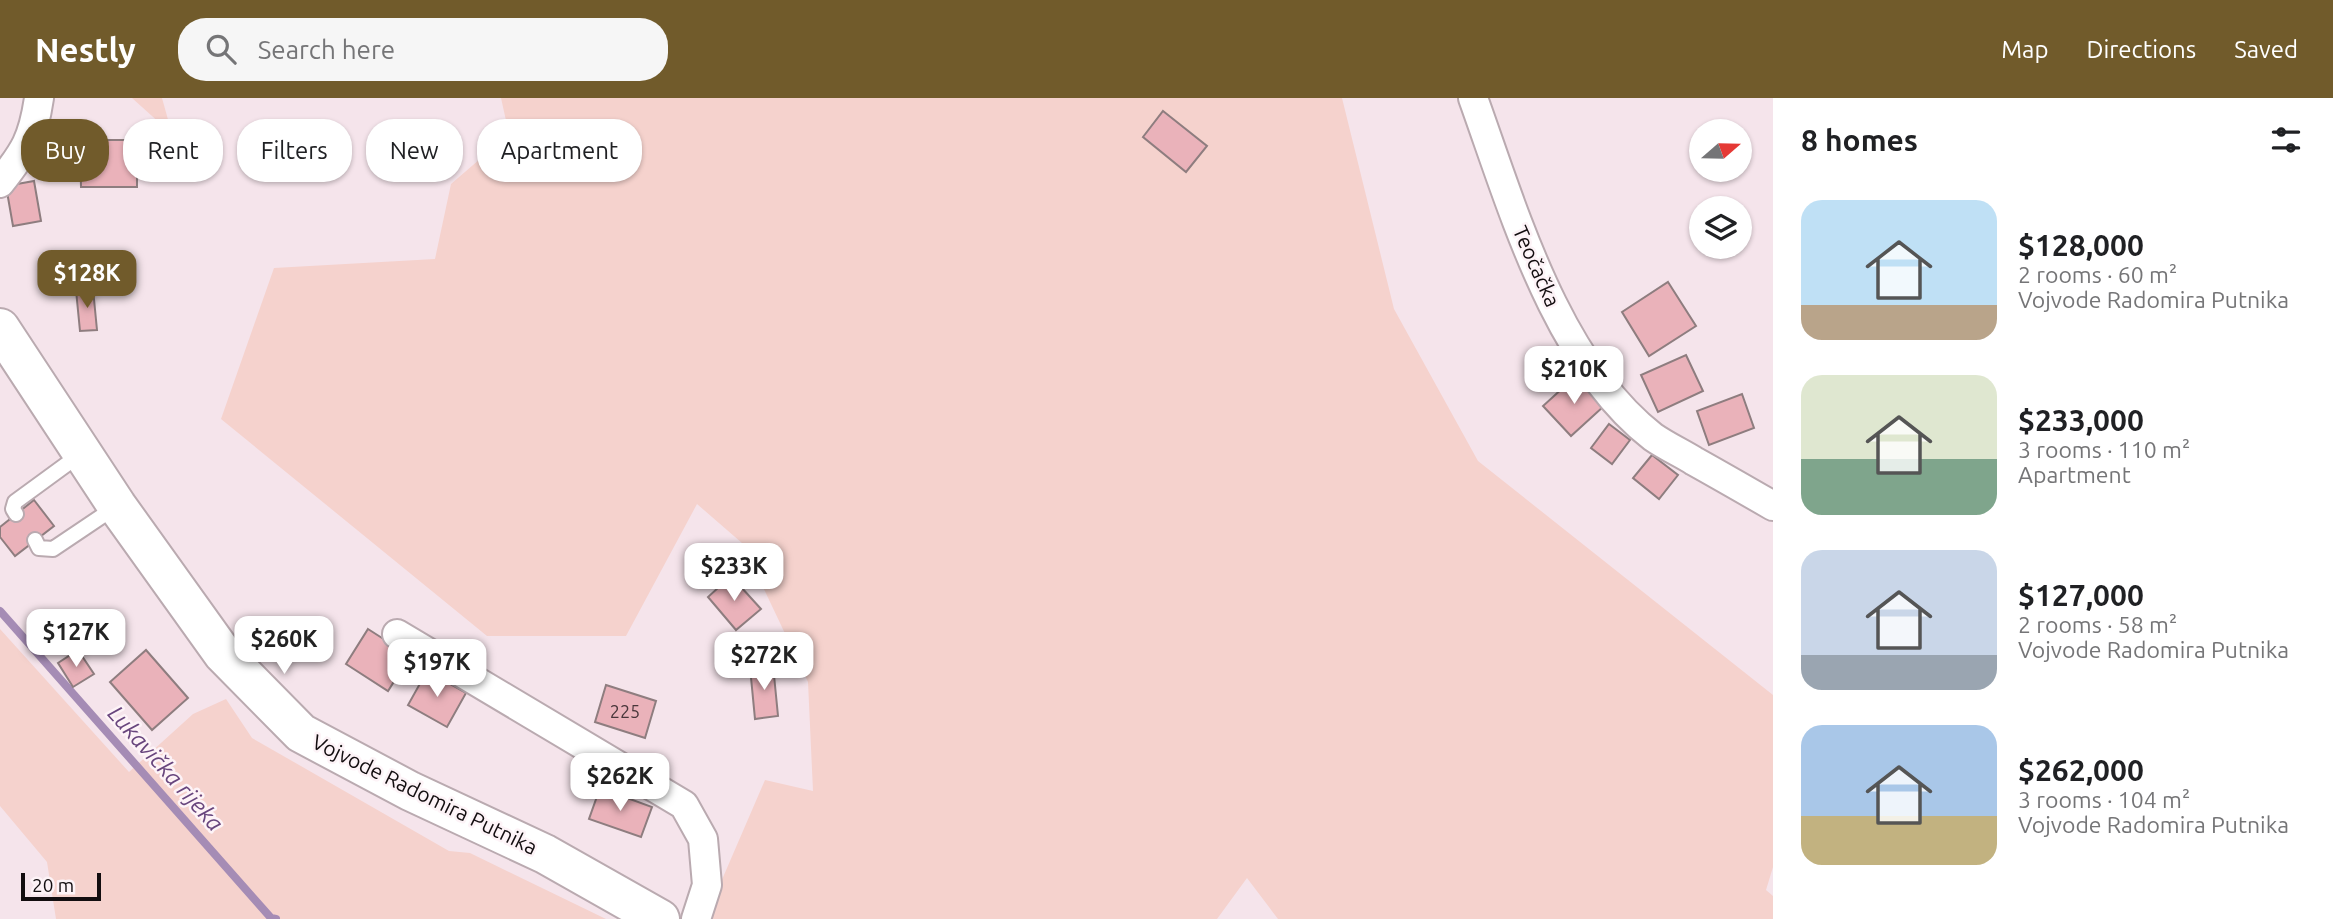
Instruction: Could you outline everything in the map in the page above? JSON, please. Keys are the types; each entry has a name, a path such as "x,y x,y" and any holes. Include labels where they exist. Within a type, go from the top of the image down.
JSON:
{"main road":[{"name":"Vojvode Radomira Putnika","path":"0,328 117,506 223,654 301,733 410,791 545,854 660,919"}],"street":[{"path":"0,183 25,151 35,127 39,98"},
{"name":"Teočačka","path":"1473,98 1525,242 1550,298 1602,385 1626,414 1655,438 1773,506"},
{"path":"397,634 684,805 703,839 706,885 696,919"}],"lane":[{"path":"16,514 13,509 15,502 83,452"},
{"path":"35,540 39,548 53,549 117,506"}],"shaded area":[{"path":"132,98 162,98 168,119 155,119"},
{"path":"501,98 1342,98 1394,309 1478,461 1773,695 1773,867 1766,890 1773,896 1773,919 1278,919 1247,878 1217,919 705,919 765,780 813,791 808,682 742,543 697,504 626,636 487,636 221,419 274,268 435,259 451,184 463,182 463,174 477,162 477,182 642,182 642,119 506,119"},
{"path":"0,629 129,772 193,714 226,699 252,738 449,851 470,853 606,919 56,919 47,862 0,806"}],"building":[{"path":"1163,111 1207,146 1186,172 1143,137"},
{"path":"109,140 123,140 123,182 137,182 137,187 81,187 81,182 109,182"},
{"path":"34,182 41,221 13,226 6,186"},
{"path":"1668,282 1696,326 1649,356 1622,312"},
{"path":"93,289 97,330 80,331 76,290"},
{"path":"1686,355 1703,391 1658,412 1641,375"},
{"path":"1576,376 1604,406 1571,436 1543,406"},
{"path":"1742,394 1754,428 1709,445 1697,411"},
{"path":"1609,424 1630,440 1612,464 1591,448"},
{"path":"1652,455 1678,475 1659,499 1633,478"},
{"path":"34,500 54,526 15,556 0,537 0,527"},
{"path":"731,576 761,609 736,630 708,597"},
{"path":"368,629 410,656 388,691 346,664"},
{"path":"78,650 94,674 73,687 58,663"},
{"path":"146,650 188,698 152,730 110,682"},
{"path":"773,665 778,716 755,719 750,667"},
{"path":"427,671 466,693 447,727 408,705"},
{"path":"606,685 656,701 645,738 595,722"},
{"path":"600,788 652,807 641,837 589,819"}],"waterway":[{"name":"Lukavička rijeka","path":"0,611 271,918 276,919"}]}
